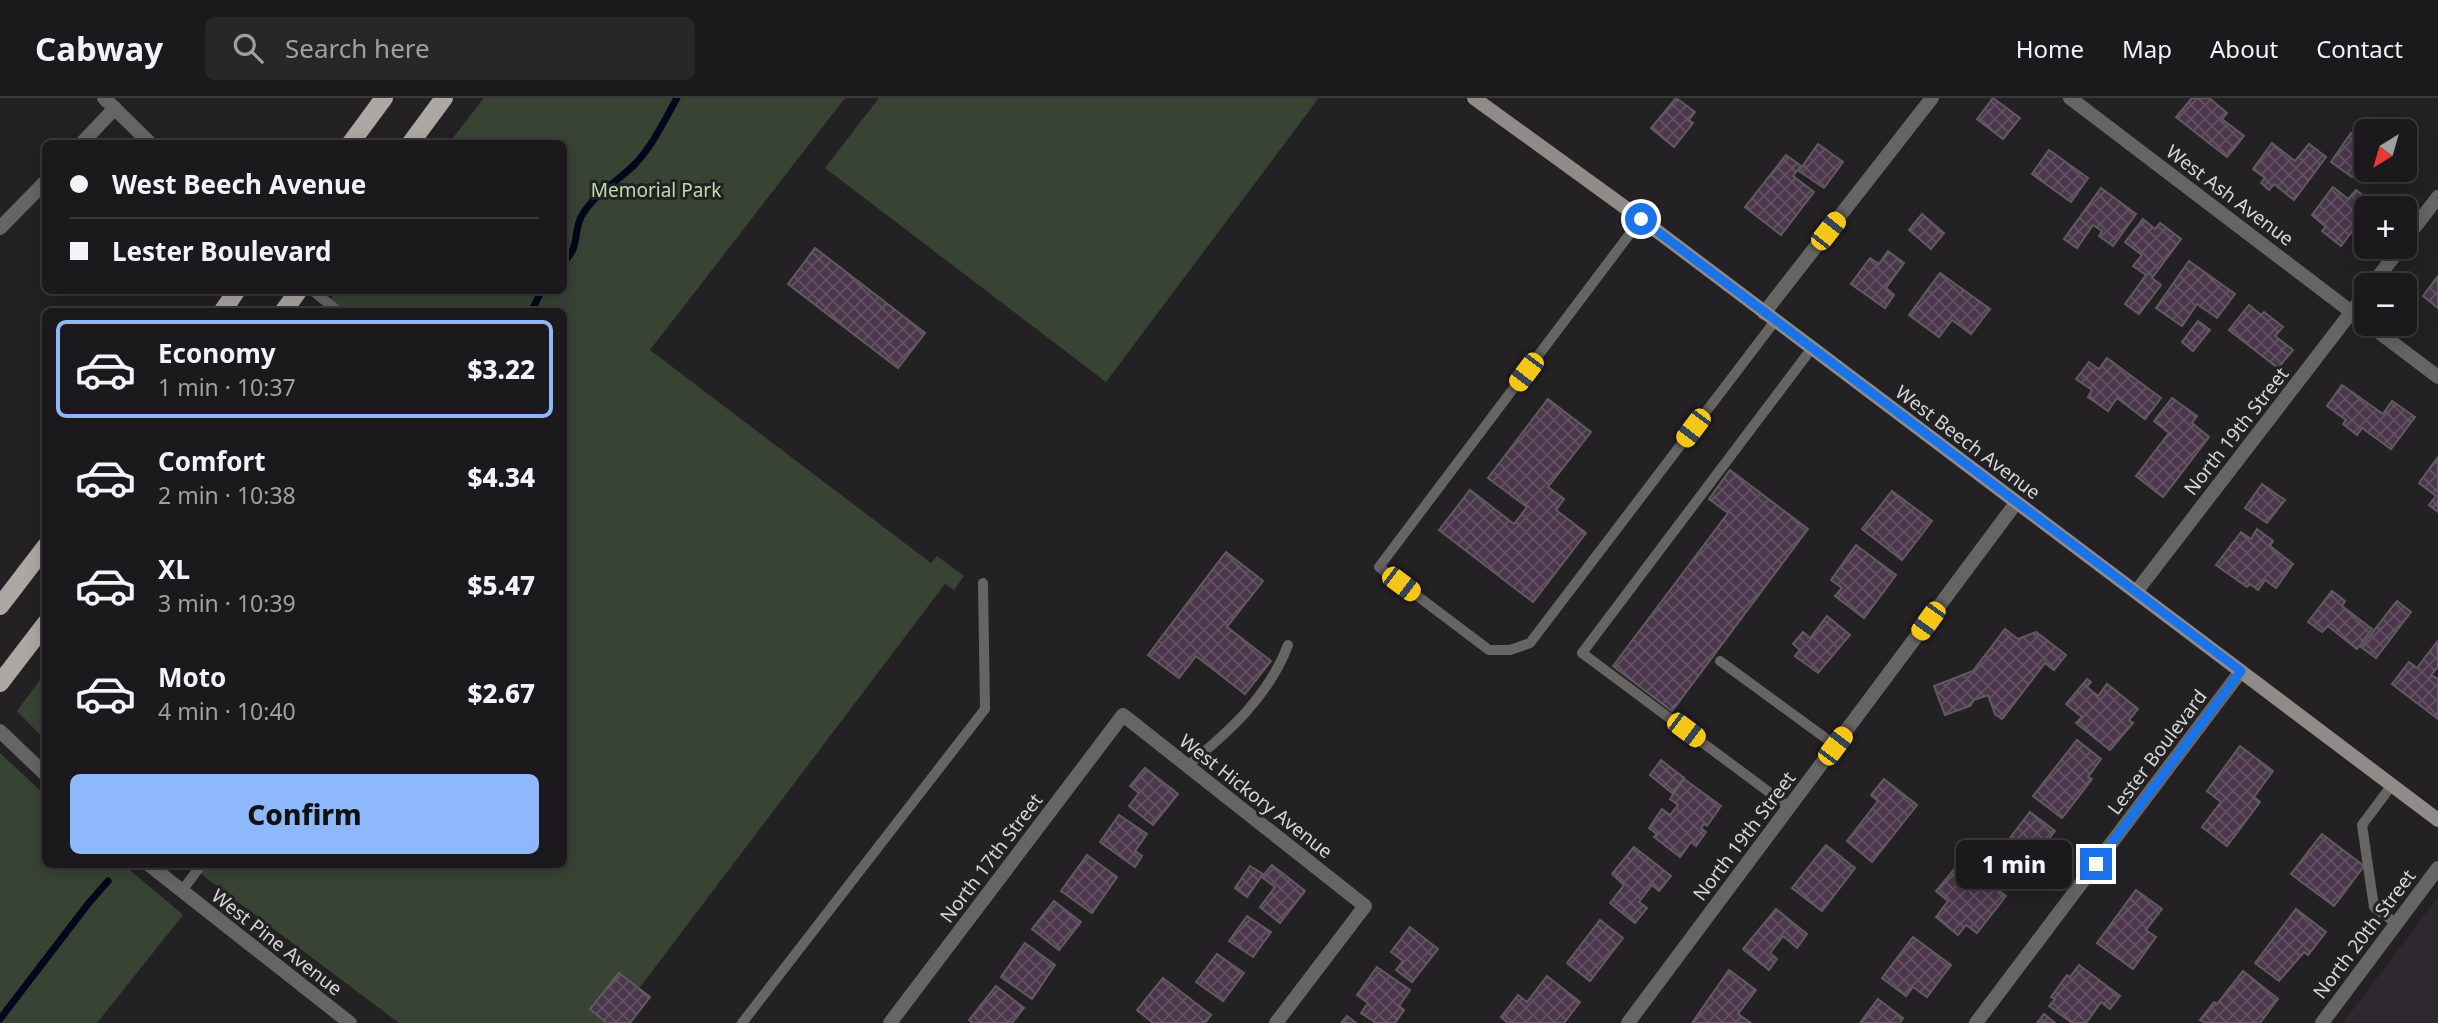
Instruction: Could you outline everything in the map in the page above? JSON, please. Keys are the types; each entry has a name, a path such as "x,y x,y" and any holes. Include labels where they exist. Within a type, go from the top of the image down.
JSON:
{"main road":[{"path":"352,140 384,98"},
{"path":"413,140 444,98"},
{"name":"West Beech Avenue","path":"1474,98 1641,219 2438,820"},
{"path":"0,606 42,550"},
{"path":"0,683 42,628"}],"street":[{"path":"104,98 147,140"},
{"path":"1770,317 1932,98"},
{"name":"West Ash Avenue","path":"2070,98 2352,312"},
{"path":"85,140 115,108"},
{"path":"0,228 42,185"},
{"path":"2417,225 2438,197"},
{"name":"North 19th Street","path":"2136,592 2354,309"},
{"name":"West Ash Avenue","path":"2384,336 2438,377"},
{"name":"North 19th Street","path":"1628,1023 2016,503"},
{"name":"Lester Boulevard","path":"1976,1023 2241,671"},
{"name":"West Hickory Avenue","path":"1124,715 1364,906 1276,1023"},
{"name":"North 17th Street","path":"890,1023 1124,715"},
{"path":"0,731 42,771"},
{"name":"West Pine Avenue","path":"153,868 350,1023"},
{"name":"North 20th Street","path":"2322,1023 2438,869"}],"lane":[{"path":"1641,219 1379,567 1390,576 1489,650 1510,650 1530,643 1770,317"},
{"path":"317,294 334,308"},
{"path":"1789,807 1582,653 1812,348"},
{"path":"742,1023 985,709 983,583"},
{"path":"1187,766 1223,737 1248,709 1282,662 1288,645"},
{"path":"1720,661 1835,746"},
{"path":"2392,785 2362,825 2374,907 2396,923"},
{"path":"181,892 199,868"}],"shaded area":[{"path":"2438,897 2438,1023 2343,1023"}],"green space":[{"name":"Memorial Park","path":"484,98 845,98 650,350 931,563 937,556 964,576 954,590 945,584 613,1023 399,1023 193,868 567,868 567,308 323,308 335,294 567,294 567,140 451,140"},
{"path":"879,98 1318,99 1106,382 825,168"},
{"path":"42,677 42,737 17,711"},
{"path":"0,753 42,792 42,868 128,868 183,915 97,1023 0,1023"}],"building":[{"path":"1676,98 1695,112 1689,120 1693,123 1674,147 1651,128"},
{"path":"1993,98 2020,118 2003,139 1977,119"},
{"path":"2192,98 2209,98 2227,113 2222,119 2244,136 2227,157 2176,117"},
{"path":"2351,133 2354,135 2352,177 2331,162"},
{"path":"2272,143 2295,161 2309,144 2326,157 2294,200 2274,184 2269,190 2261,183 2265,178 2253,169"},
{"path":"1818,144 1843,162 1824,188 1799,171"},
{"path":"2049,150 2088,178 2071,202 2032,174"},
{"path":"1786,155 1801,166 1793,176 1814,192 1781,235 1745,207"},
{"path":"2333,187 2348,199 2356,190 2364,196 2354,196 2354,229 2341,246 2322,231 2326,227 2312,215"},
{"path":"2101,188 2136,214 2113,246 2099,236 2102,231 2093,225 2077,248 2064,239"},
{"path":"1922,214 1944,233 1931,249 1909,230"},
{"path":"2143,219 2155,229 2160,223 2181,239 2152,278 2161,285 2139,314 2125,304 2146,275 2133,266 2142,255 2125,242"},
{"path":"815,248 925,333 898,368 788,284"},
{"path":"1888,251 1904,263 1886,288 1894,295 1885,308 1851,284 1870,258 1879,264"},
{"path":"2189,261 2235,294 2217,318 2197,304 2182,326 2156,308"},
{"path":"1940,273 1990,309 1971,334 1952,320 1939,337 1909,315"},
{"path":"2438,276 2438,308 2423,296"},
{"path":"2249,305 2261,315 2264,312 2283,327 2275,336 2293,350 2278,368 2229,330"},
{"path":"2198,321 2210,330 2193,351 2182,342"},
{"path":"2107,358 2161,398 2145,419 2117,398 2108,411 2088,397 2092,390 2076,379 2089,362 2099,369"},
{"path":"2342,385 2383,414 2392,401 2415,417 2391,449 2362,428 2357,435 2343,424 2346,420 2327,406"},
{"path":"2172,398 2197,416 2192,423 2209,437 2163,497 2136,476 2169,433 2154,421"},
{"path":"1548,399 1591,432 1548,487 1564,499 1556,510 1586,533 1533,602 1439,530 1470,490 1514,524 1527,507 1488,478"},
{"path":"2438,457 2438,512 2429,505 2436,496 2419,483"},
{"path":"1730,470 1808,529 1672,711 1613,666 1728,513 1709,499"},
{"path":"2262,484 2285,500 2267,523 2245,508"},
{"path":"1892,491 1932,521 1902,560 1862,529"},
{"path":"2257,529 2273,541 2270,546 2293,564 2276,588 2265,580 2258,590 2250,584 2247,587 2216,565 2241,532 2251,539"},
{"path":"1856,545 1896,575 1864,618 1835,596 1842,588 1831,580"},
{"path":"1226,552 1263,581 1227,627 1271,661 1245,694 1196,656 1179,678 1148,655"},
{"path":"2332,591 2345,601 2342,606 2372,629 2357,649 2328,626 2322,632 2308,622"},
{"path":"2397,601 2411,612 2376,658 2361,647"},
{"path":"1827,616 1850,635 1818,673 1795,656 1800,650 1793,644 1803,632 1810,638"},
{"path":"2005,629 2018,639 2036,632 2066,655 2054,670 2045,663 2002,719 1995,714 1988,695 1974,700 1970,706 1945,715 1934,686 1973,671"},
{"path":"2437,642 2438,667 2431,675 2438,679 2438,719 2392,684 2409,662 2417,668"},
{"path":"2087,679 2091,682 2087,687 2098,696 2107,684 2138,709 2129,720 2133,723 2110,750 2076,723 2082,717 2066,704"},
{"path":"2077,740 2101,759 2088,777 2092,779 2062,818 2033,796"},
{"path":"2240,746 2273,771 2254,797 2260,802 2227,846 2202,827 2221,802 2207,791"},
{"path":"1661,760 1684,778 1672,793 1650,775"},
{"path":"1145,768 1178,794 1153,825 1129,806 1139,793 1130,786"},
{"path":"1684,779 1721,806 1707,826 1704,824 1701,828 1706,832 1696,846 1691,842 1680,857 1654,837 1657,834 1649,828 1662,809 1670,815 1678,805 1670,799"},
{"path":"1884,779 1917,805 1872,862 1847,841 1878,801 1871,795"},
{"path":"2030,812 2055,831 2029,865 2022,861 2015,871 1996,856"},
{"path":"1119,815 1147,834 1135,851 1142,856 1135,867 1100,842"},
{"path":"2322,834 2364,866 2334,906 2291,874"},
{"path":"1826,845 1855,868 1822,911 1792,888"},
{"path":"1634,847 1671,876 1659,891 1652,885 1639,902 1647,908 1635,923 1610,903 1624,885 1612,874"},
{"path":"1087,855 1117,877 1092,913 1061,891"},
{"path":"1272,865 1305,891 1280,923 1260,907 1275,887 1262,877"},
{"path":"1250,866 1263,874 1247,897 1235,888"},
{"path":"1956,867 1976,882 1980,876 2006,896 1977,933 1966,925 1958,935 1936,917 1948,901 1936,891"},
{"path":"2136,890 2162,909 2146,930 2156,937 2133,969 2097,943"},
{"path":"1054,901 1081,922 1059,950 1032,929"},
{"path":"1776,909 1807,934 1797,948 1783,936 1770,953 1777,959 1769,970 1743,949"},
{"path":"2296,909 2326,932 2308,955 2304,952 2279,981 2255,963"},
{"path":"1247,916 1271,932 1253,957 1229,941"},
{"path":"1600,920 1623,938 1590,981 1567,963"},
{"path":"1410,927 1438,949 1412,982 1396,970 1403,961 1391,952"},
{"path":"1913,937 1951,965 1927,997 1913,987 1906,996 1882,978"},
{"path":"1025,943 1055,965 1032,999 1001,977"},
{"path":"1217,954 1244,973 1223,1001 1196,982"},
{"path":"2079,965 2120,996 2110,1009 2101,1002 2086,1023 2072,1023 2049,1006 2055,999 2051,997 2067,975 2070,977"},
{"path":"1377,967 1410,990 1399,1006 1404,1010 1395,1023 1376,1023 1361,1013 1368,1003 1357,995"},
{"path":"1729,970 1756,990 1738,1014 1751,1023 1692,1023"},
{"path":"2243,971 2278,999 2260,1023 2205,1023 2200,1020 2214,1002 2217,1004"},
{"path":"619,973 650,997 630,1023 607,1023 590,1009"},
{"path":"1547,976 1580,1002 1564,1023 1508,1023 1501,1017 1518,995 1527,1002"},
{"path":"1163,978 1211,1015 1205,1023 1153,1023 1137,1010"},
{"path":"996,986 1024,1008 1012,1023 973,1023 969,1020"},
{"path":"1878,999 1903,1018 1900,1023 1860,1023"},
{"path":"2044,1014 2055,1023 2037,1023"},
{"path":"1347,1016 1356,1023 1341,1023"}],"waterway":[{"path":"567,258 586,209 642,155 677,98"},
{"path":"533,308 540,294"},
{"path":"0,1019 108,881"}],"route":[{"path":"1641,219 2241,671 2096,864"}]}
